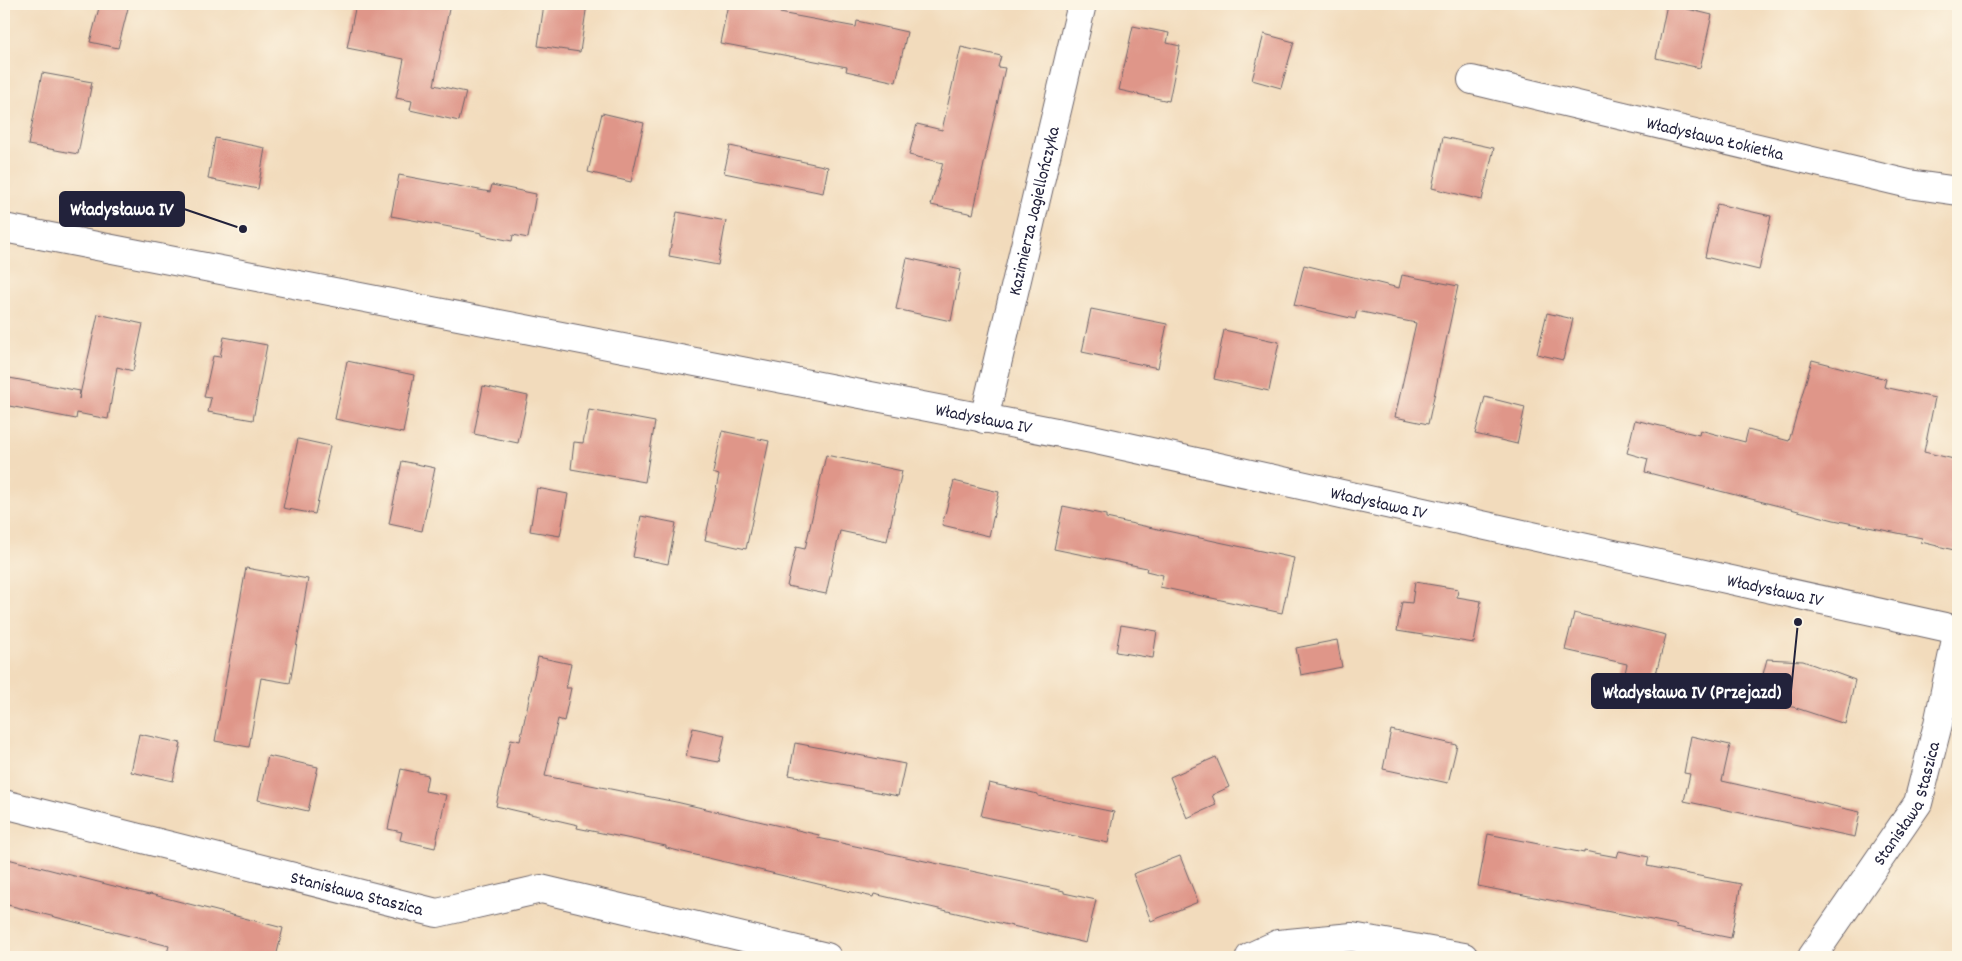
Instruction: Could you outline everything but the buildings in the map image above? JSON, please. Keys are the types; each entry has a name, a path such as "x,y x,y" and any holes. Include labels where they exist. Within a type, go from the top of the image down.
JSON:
{"street":[{"name":"Kazimierza Jagiellończyka","path":"984,419 1074,5"},
{"name":"Władysława Łokietka","path":"1472,80 1909,184 1958,191"},
{"name":"Władysława IV","path":"4,228 1092,439 1958,630"},
{"name":"Stanisława Staszica","path":"1812,957 1918,803 1938,724 1958,630"},
{"name":"Stanisława Staszica","path":"4,804 437,913 541,889 827,957"},
{"path":"1250,957 1278,944 1352,938 1464,957"}],"place":[{"name":"Władysława IV","path":"243,229"},
{"name":"Władysława IV (Przejazd)","path":"1798,622"}]}
